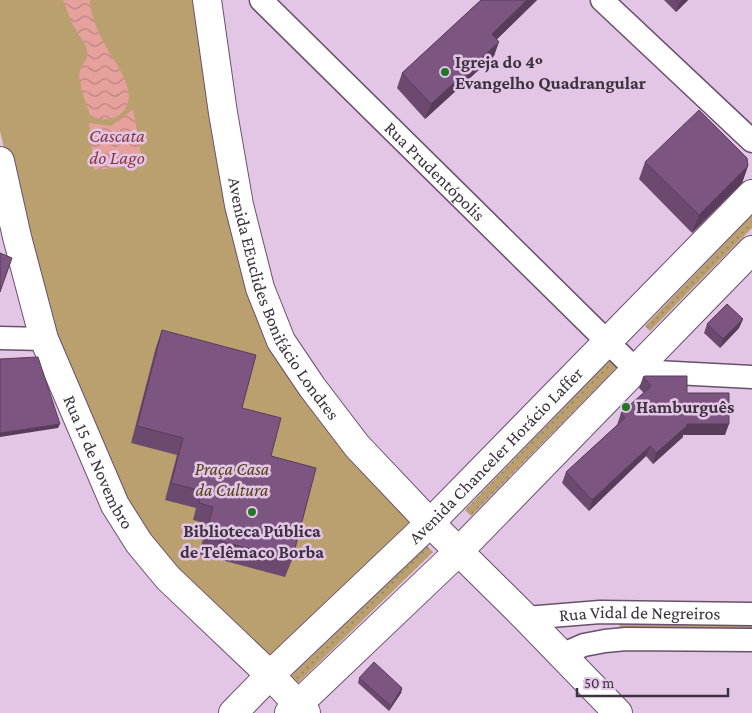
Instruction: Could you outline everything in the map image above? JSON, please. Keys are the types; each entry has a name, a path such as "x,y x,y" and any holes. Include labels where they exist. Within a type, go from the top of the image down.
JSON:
{"main road":[{"name":"Avenida EEuclides Bonifácio Londres","path":"206,0 239,205 260,288 281,341 312,387 357,446 458,552 526,618 618,713"},
{"name":"Rua 15 de Novembro","path":"0,161 17,237 44,338 114,505 138,543 168,578 270,675 297,710"},
{"name":"Avenida Chanceler Horácio Laffer","path":"233,713 270,675 430,523 752,194"},
{"path":"297,710 458,552 752,250"}],"street":[{"name":"Rua Prudentópolis","path":"261,0 635,370"},
{"path":"607,1 752,141"},
{"path":"0,338 44,338"},
{"path":"635,370 752,377"},
{"name":"Rua Vidal de Negreiros","path":"526,618 600,612 752,614"},
{"name":"Rua Vidal de Negreiros","path":"560,655 584,645 626,639 752,640"}],"green space":[{"name":"Praça Casa da Cultura","path":"0,0 196,0 245,277 284,370 360,469 418,527 268,663 145,543 63,367 29,256 0,131"},
{"path":"752,215 752,228 650,331 645,326"},
{"path":"614,356 622,362 471,516 465,510"},
{"path":"427,546 433,552 297,684 291,676"},
{"path":"620,616 752,617 752,636 619,634"}],"water":[{"path":"63,0 90,0 96,26 126,82 129,100 126,108 112,119 105,120 90,115 82,92 79,74 87,58 87,48 72,23"},
{"name":"Cascata do Lago","path":"133,109 143,165 94,170 89,123 111,126"}],"building":[{"path":"481,0 527,0 492,34 499,42 431,104 402,73"},
{"path":"699,110 747,158 748,166 699,215 645,162"},
{"path":"0,253 12,258 0,292"},
{"path":"727,304 743,319 723,339 707,324"},
{"path":"162,330 256,355 242,408 281,418 271,456 316,468 292,560 205,537 213,507 199,503 202,491 171,483 183,438 137,426"},
{"path":"38,357 60,424 0,433 0,359"},
{"path":"687,376 687,393 729,393 729,424 687,424 656,453 650,446 592,500 566,472 625,418 621,413 651,386 643,377"},
{"path":"374,662 402,688 391,706 359,678"}],"place":[{"name":"Igreja do 4º Evangelho Quadrangular","path":"445,72"},
{"name":"Hamburguês","path":"626,407"},
{"name":"Biblioteca Pública de Telêmaco Borba","path":"252,512"}]}
